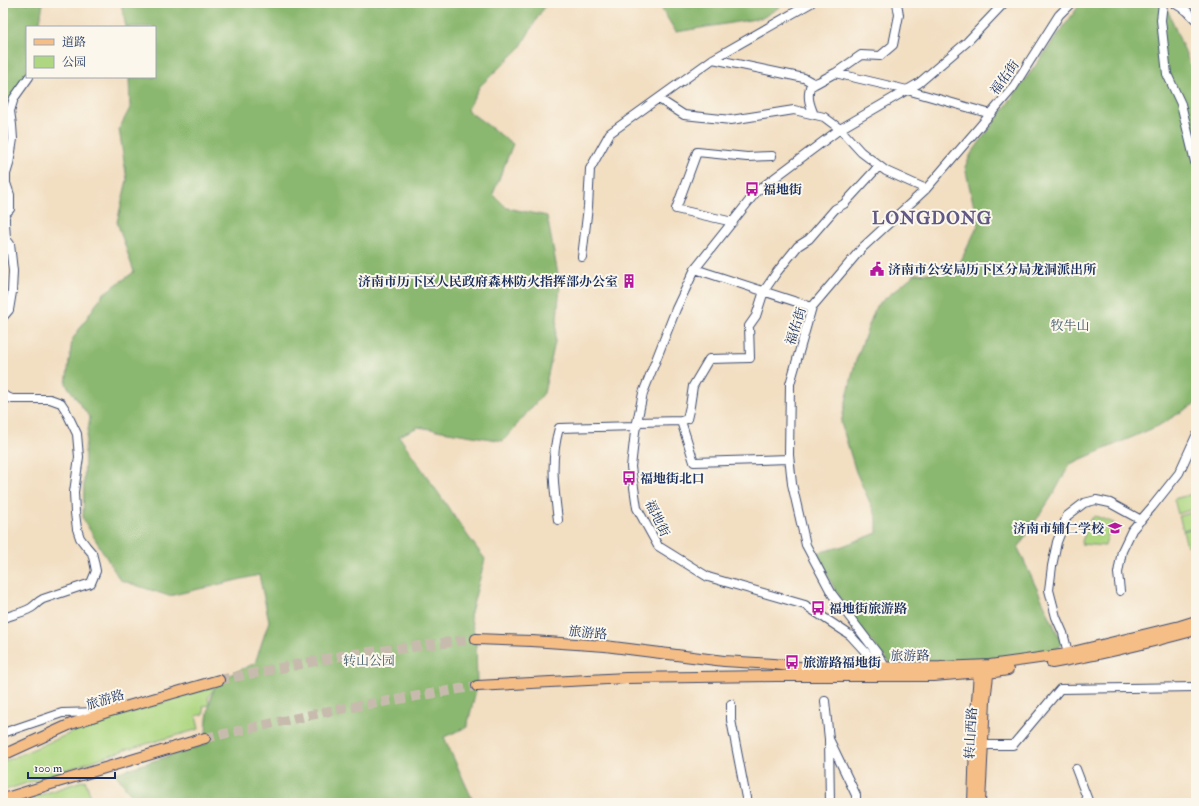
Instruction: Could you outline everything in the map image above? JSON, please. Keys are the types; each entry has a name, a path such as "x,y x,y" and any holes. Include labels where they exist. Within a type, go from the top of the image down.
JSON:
{"main road":[{"name":"旅游路","path":"984,669 1068,653 1196,621"},
{"name":"旅游路","path":"476,640 532,641 605,646 724,661 808,668 855,668 934,676 1069,660 1144,644 1196,630"},
{"name":"转山西路","path":"980,803 985,701 984,669"},
{"name":"转山西路","path":"973,803 976,716 984,669"},
{"name":"旅游路","path":"477,686 626,678 777,676 885,671"},
{"name":"旅游路","path":"3,755 72,724 107,712 219,680"},
{"path":"3,799 205,738"}],"street":[{"path":"582,257 588,207 590,169 610,133 713,59 811,3"},
{"path":"814,115 809,102 810,88 861,55 880,56 893,45 899,15 897,3"},
{"name":"福地街","path":"885,671 850,635 805,605 708,577 658,546 637,508 631,467 637,424 643,393 676,309 695,269 757,191 840,129 920,83 967,42 1004,3"},
{"name":"福佑街","path":"885,671 877,653 832,594 806,545 792,484 789,460 790,384 812,307 862,248 926,189 1015,86 1060,15 1071,3"},
{"path":"1163,3 1161,20 1167,74 1180,104 1196,166"},
{"path":"1174,3 1187,11 1196,20"},
{"path":"713,59 804,78 815,84"},
{"path":"835,73 907,90 991,114"},
{"path":"3,317 9,310 13,272 10,244 6,239 5,222 6,214 10,208 10,195 6,182 6,174 13,139 10,111 14,98 28,78"},
{"path":"659,99 684,115 731,120 794,110 824,117 840,129 861,152 886,171 926,189"},
{"path":"733,222 676,209 697,152 746,157 772,156"},
{"path":"558,520 553,478 553,456 555,439 559,428 681,421 686,419 694,386 709,359 750,358 749,326 756,316 764,291 798,246 809,239 835,209 844,204 879,166"},
{"path":"695,269 812,307"},
{"path":"3,618 29,609 35,606 37,601 90,583 96,571 92,553 80,538 77,529 74,492 79,457 77,434 65,409 61,403 50,400 12,399 4,397"},
{"path":"681,421 694,462 789,460"},
{"path":"1120,591 1118,574 1122,551 1132,530 1179,473 1196,436"},
{"path":"1068,653 1049,590 1057,542 1067,516 1084,503 1096,500 1110,503 1141,520"},
{"path":"983,745 1013,745 1060,689 1196,687"},
{"path":"825,702 829,739 830,803"},
{"path":"731,704 731,720 748,803"},
{"path":"3,733 62,713 107,712"},
{"path":"829,739 856,795 856,803"},
{"path":"1076,769 1089,803"}],"green space":[{"path":"3,3 43,3 39,26 26,26 26,75 9,100 3,104"},
{"name":"转山公园","path":"121,3 547,3 520,48 480,86 467,110 513,144 493,194 507,208 547,216 560,285 555,342 544,393 503,441 418,427 399,436 485,559 470,616 476,639 477,686 467,727 444,737 474,803 137,803 115,773 207,744 206,730 208,711 215,686 221,679 255,663 269,621 259,575 169,596 120,580 83,519 85,448 90,418 66,384 72,340 103,294 134,272 117,222 127,180 119,129 130,108 129,78 156,78 156,26 126,26"},
{"path":"658,3 786,3 762,18 676,32"},
{"name":"牧牛山","path":"1081,3 1162,3 1168,11 1196,79 1196,403 1158,426 1070,464 1054,493 1018,548 1062,643 1055,651 982,663 892,665 874,645 843,603 817,553 840,547 877,533 877,518 856,472 841,423 855,363 876,306 915,274 956,271 978,225 965,167 971,154"},
{"path":"1196,493 1196,508 1178,514 1174,499"},
{"path":"1196,511 1196,526 1183,530 1179,516"},
{"path":"1095,516 1114,523 1108,534 1105,546 1081,544 1090,520"},
{"path":"1196,528 1196,543 1187,546 1183,531"},
{"path":"216,686 208,698 209,705 203,706 204,714 196,716 199,729 125,750 3,791 3,762 85,727"},
{"path":"85,780 91,797 75,803 17,803"}],"tunnel":[{"path":"219,680 346,655 476,639"},
{"path":"205,738 334,710 477,686"}],"place":[{"name":"福地街","path":"752,189"},
{"name":"济南市公安局历下区分局龙洞派出所","path":"877,269"},
{"name":"济南市历下区人民政府森林防火指挥部办公室","path":"629,281"},
{"name":"福地街北口","path":"629,478"},
{"name":"济南市辅仁学校","path":"1115,528"},
{"name":"福地街旅游路","path":"818,608"},
{"name":"旅游路福地街","path":"792,662"}],"district":[{"name":"LONGDONG","path":"932,218"}]}
